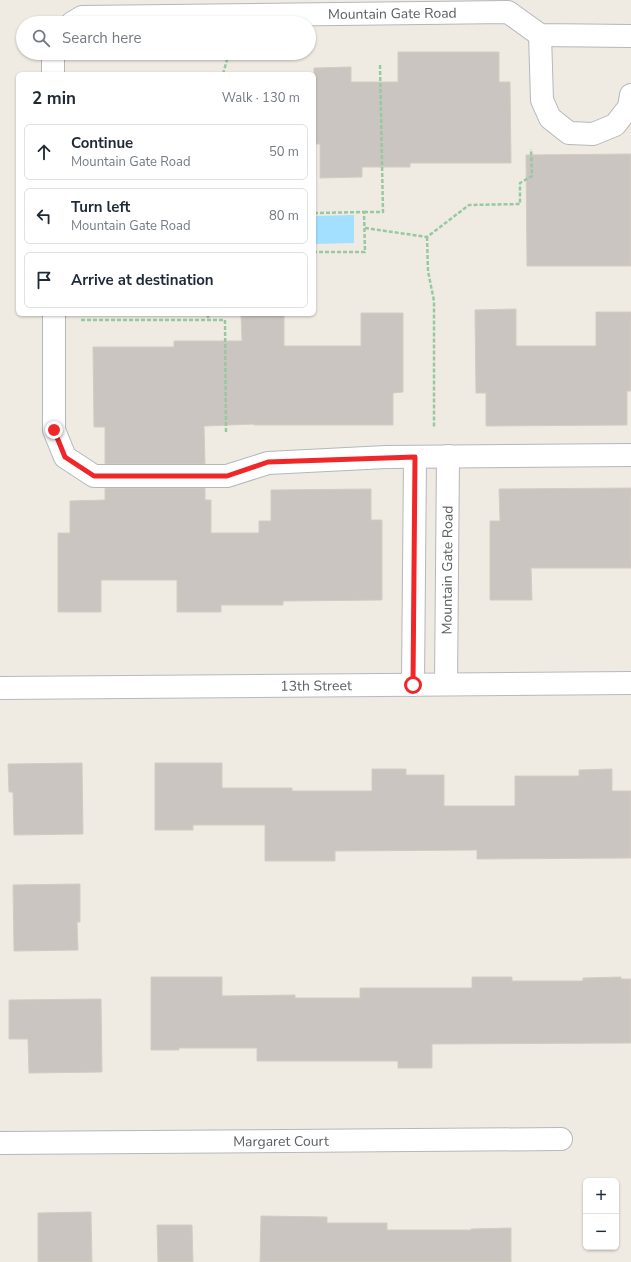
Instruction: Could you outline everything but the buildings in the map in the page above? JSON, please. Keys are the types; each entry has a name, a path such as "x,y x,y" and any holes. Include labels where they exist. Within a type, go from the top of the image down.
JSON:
{"street":[{"name":"Mountain Gate Road","path":"167,16 508,12 540,35"},
{"path":"631,36 540,35 542,100 550,118 569,133 593,134 615,126 628,107 631,95"},
{"path":"53,60 53,72"},
{"path":"54,316 54,430 65,457 94,476 227,476 268,462 448,456 631,455"},
{"name":"Mountain Gate Road","path":"446,684 448,456"},
{"path":"413,685 415,457"},
{"name":"13th Street","path":"0,688 631,683"},
{"name":"Margaret Court","path":"0,1142 561,1139"}],"path":[{"path":"224,72 227,60"},
{"path":"316,213 383,212 380,64"},
{"path":"365,228 427,237 469,205 520,204 520,183 532,176 531,149"},
{"path":"316,252 365,252 364,212"},
{"path":"427,237 428,271 434,301 434,428"},
{"path":"78,320 225,320 226,433"}],"water":[{"path":"354,215 354,243 316,244 316,216"}],"route":[{"path":"54,430 65,457 94,476 227,476 268,462 415,457 413,685"}]}
